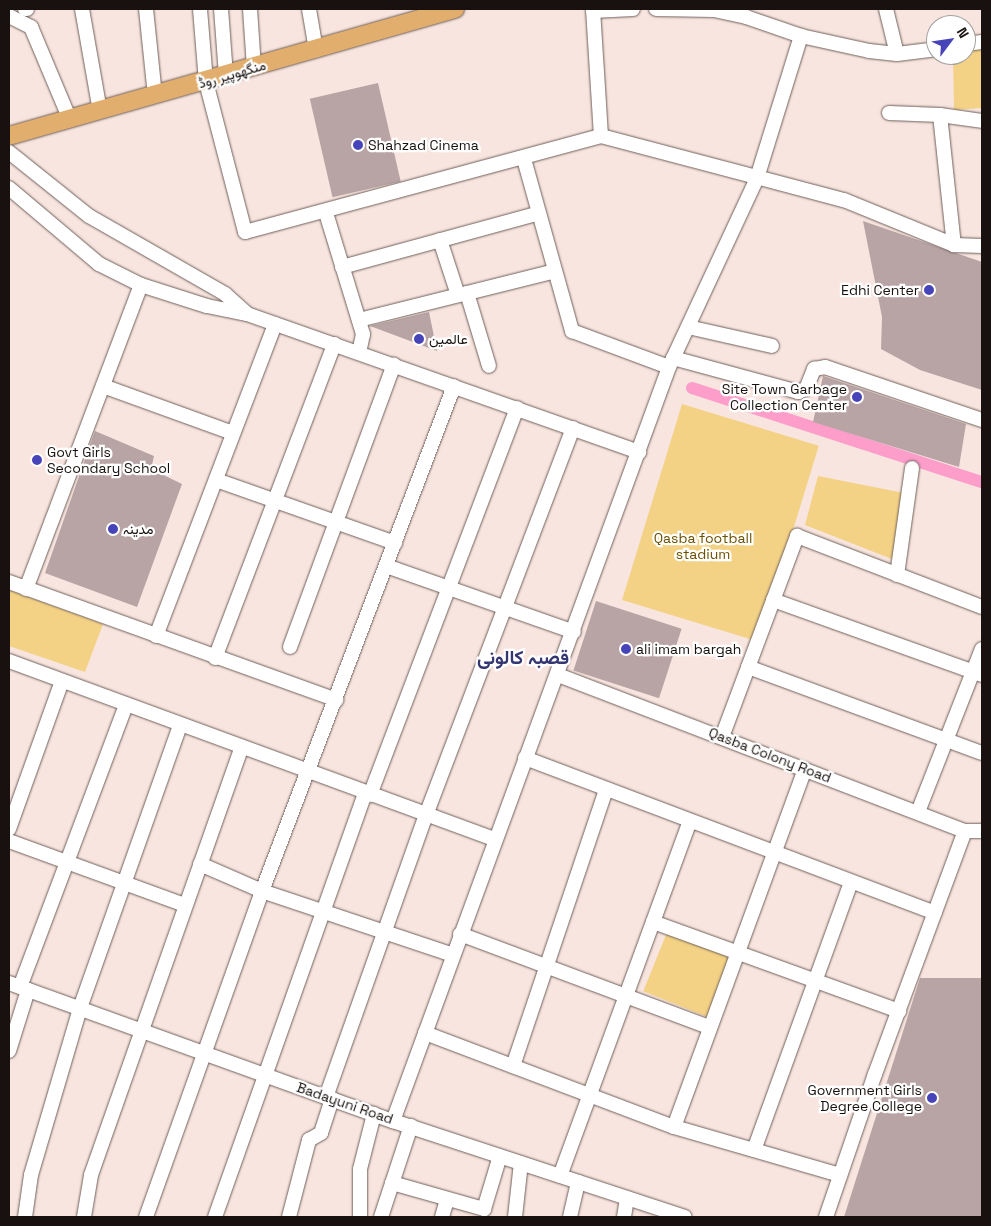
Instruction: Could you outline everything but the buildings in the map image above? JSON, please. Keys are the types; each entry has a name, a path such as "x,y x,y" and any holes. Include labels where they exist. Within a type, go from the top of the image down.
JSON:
{"main road":[{"name":"منگھوپیر روڈ","path":"9,136 206,82 450,9"}],"street":[{"path":"82,9 100,112"},
{"path":"146,9 155,96"},
{"path":"200,9 206,82 245,232 326,213 601,136 844,200 954,245 982,246"},
{"path":"221,9 226,76"},
{"path":"250,9 254,68"},
{"path":"309,9 316,50"},
{"path":"601,136 593,10 633,9"},
{"path":"656,9 714,10 746,17 801,36 847,48 897,54 926,50"},
{"path":"886,9 897,54"},
{"path":"9,16 25,12 70,120"},
{"path":"393,1120 494,839 574,632 671,362 757,178 801,36"},
{"path":"890,113 940,115 982,121"},
{"path":"940,115 954,245"},
{"path":"9,152 90,216 225,294 247,314"},
{"path":"524,159 572,331 671,362 798,392 806,389 814,369 825,367 982,420"},
{"path":"9,188 99,264 141,285 207,306 247,314 639,452"},
{"path":"326,213 363,334 359,353"},
{"path":"342,266 539,213"},
{"path":"440,240 489,366"},
{"path":"359,320 555,270"},
{"path":"26,589 141,285"},
{"path":"156,636 275,324"},
{"path":"688,327 772,346"},
{"path":"215,658 334,344"},
{"path":"290,647 394,365"},
{"path":"103,386 233,434"},
{"path":"146,1217 262,891 454,386"},
{"path":"215,1217 263,1074 368,794 517,408"},
{"path":"289,1217 309,1140 321,1133 329,1098 426,815 573,428"},
{"path":"897,575 912,468"},
{"path":"216,480 395,542"},
{"path":"722,737 797,536 982,608"},
{"path":"386,566 574,632"},
{"path":"9,582 215,658 336,700"},
{"path":"773,600 978,674"},
{"path":"918,812 946,740 978,674 982,649"},
{"path":"9,661 308,773 494,839"},
{"path":"748,667 982,753"},
{"name":"Qasba Colony Road","path":"558,675 966,831 982,831"},
{"path":"9,829 62,681"},
{"path":"9,1051 19,986 126,705"},
{"path":"25,1217 31,1175 80,1008 180,725"},
{"path":"84,1217 91,1175 241,748"},
{"path":"525,758 935,914"},
{"path":"674,1127 772,852 805,769"},
{"path":"513,1066 606,789"},
{"path":"560,1176 690,821"},
{"path":"826,1217 899,1011 966,831"},
{"path":"9,841 186,905"},
{"path":"200,864 262,891 453,955"},
{"path":"754,1150 851,882"},
{"path":"653,922 899,1011"},
{"path":"460,934 709,1028"},
{"name":"Badayuni Road","path":"19,986 374,1114 627,1198 669,1215 684,1217"},
{"path":"425,1033 674,1127 840,1175"},
{"path":"360,1217 360,1169 374,1114"},
{"path":"381,1217 411,1126"},
{"path":"392,1183 447,1200 463,1211 484,1209 500,1156"},
{"path":"515,1217 521,1163"},
{"path":"570,1217 578,1182"},
{"path":"624,1217 627,1198"},
{"path":"442,1217 447,1200"}],"green space":[{"path":"982,48 982,108 954,110 953,65 976,65 976,49"},
{"name":"Qasba football stadium","path":"682,404 819,446 759,642 622,600"},
{"path":"818,476 909,494 902,563 805,525"},
{"path":"9,590 103,624 85,672 9,646"},
{"path":"668,930 732,956 707,1017 643,991"}],"waterway":[{"path":"692,388 982,482"}],"place":[{"name":"Shahzad Cinema","path":"358,145"},
{"name":"Edhi Center","path":"929,290"},
{"name":"عالمین","path":"419,339"},
{"name":"Site Town Garbage Collection Center","path":"857,397"},
{"name":"Govt Girls Secondary School","path":"37,460"},
{"name":"مدینہ","path":"113,529"},
{"name":"ali imam bargah","path":"626,649"},
{"name":"Government Girls Degree College","path":"932,1098"}],"district":[{"name":"قصبہ کالونی","path":"523,658"}]}
